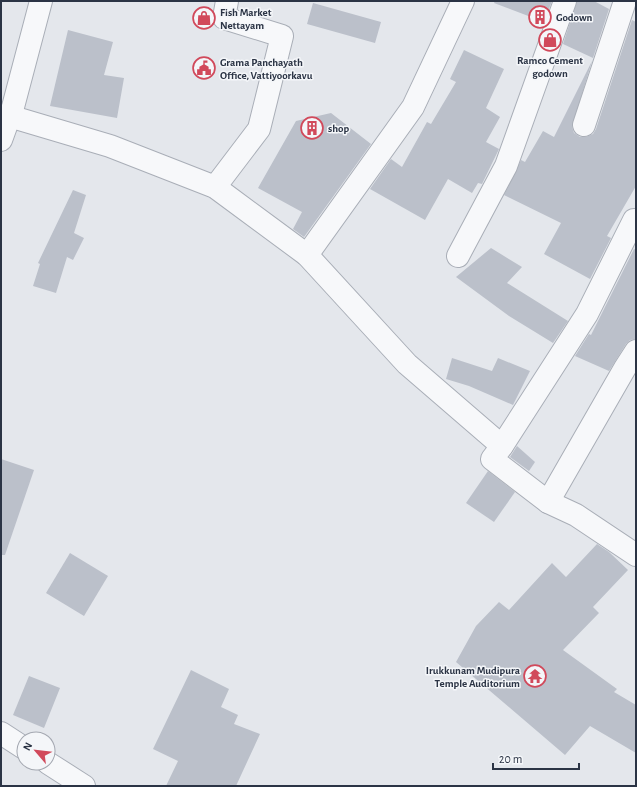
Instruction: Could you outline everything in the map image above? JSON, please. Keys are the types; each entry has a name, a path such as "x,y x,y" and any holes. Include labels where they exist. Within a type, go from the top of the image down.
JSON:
{"street":[{"path":"1,140 7,114 41,1"},
{"path":"215,187 259,129 282,36 224,18 227,1"},
{"path":"307,255 413,107 463,1"},
{"path":"458,256 506,166 565,1"},
{"path":"584,125 625,1"},
{"path":"7,114 110,146 215,187 307,255 407,364 502,446"},
{"path":"634,220 587,314 502,446 492,459 548,502 576,515 636,555"},
{"path":"548,502 636,351"},
{"path":"1,733 16,743"},
{"path":"56,768 84,786"}],"building":[{"name":"Godown","path":"495,1 552,1 544,22 494,3"},
{"path":"577,1 594,1 609,9 593,58 563,44"},
{"path":"313,3 381,22 375,43 307,24"},
{"path":"632,20 636,22 636,186 607,236 611,238 590,279 544,254 561,223 504,195 521,160 525,162 543,131 554,137 592,61 572,127 574,133 580,137 586,137 593,134 596,129"},
{"path":"68,30 113,42 104,75 124,78 117,118 50,106"},
{"path":"464,50 504,69 486,108 500,117 486,142 499,149 482,184 478,183 472,193 448,179 425,220 370,189 391,159 402,167 427,122 431,124 456,82 450,79"},
{"path":"331,113 371,144 304,237 293,229 302,212 258,188 296,121"},
{"path":"73,190 86,195 74,233 84,238 73,260 67,257 56,293 33,286 40,264 38,263"},
{"path":"491,248 522,267 507,283 568,321 553,343 509,316 456,277"},
{"path":"634,249 636,250 636,339 630,340 626,344 609,371 575,356 589,334 591,335"},
{"path":"452,358 492,371 498,358 530,371 513,405 469,386 446,379"},
{"path":"517,446 535,462 529,471 510,457"},
{"path":"1,459 34,470 5,555 1,555"},
{"path":"488,471 515,492 494,522 466,503"},
{"name":"Irukkunam Mudipura Temple Auditorium","path":"597,544 609,552 628,570 593,607 599,613 563,650 617,689 614,692 636,705 636,753 590,726 565,755 456,662 476,626 499,602 509,610 552,563 566,577"},
{"path":"70,553 108,576 84,616 46,593"},
{"path":"191,670 229,689 221,707 238,715 234,724 260,734 236,786 166,786 178,761 153,749"},
{"path":"29,676 60,688 44,728 13,715"}],"place":[{"name":"Godown","path":"540,17"},
{"name":"Fish Market Nettayam","path":"204,18"},
{"name":"Ramco Cement godown","path":"550,40"},
{"name":"Grama Panchayath Office, Vattiyoorkavu","path":"204,68"},
{"name":"shop","path":"312,128"},
{"name":"Irukkunam Mudipura Temple Auditorium","path":"535,676"}]}
